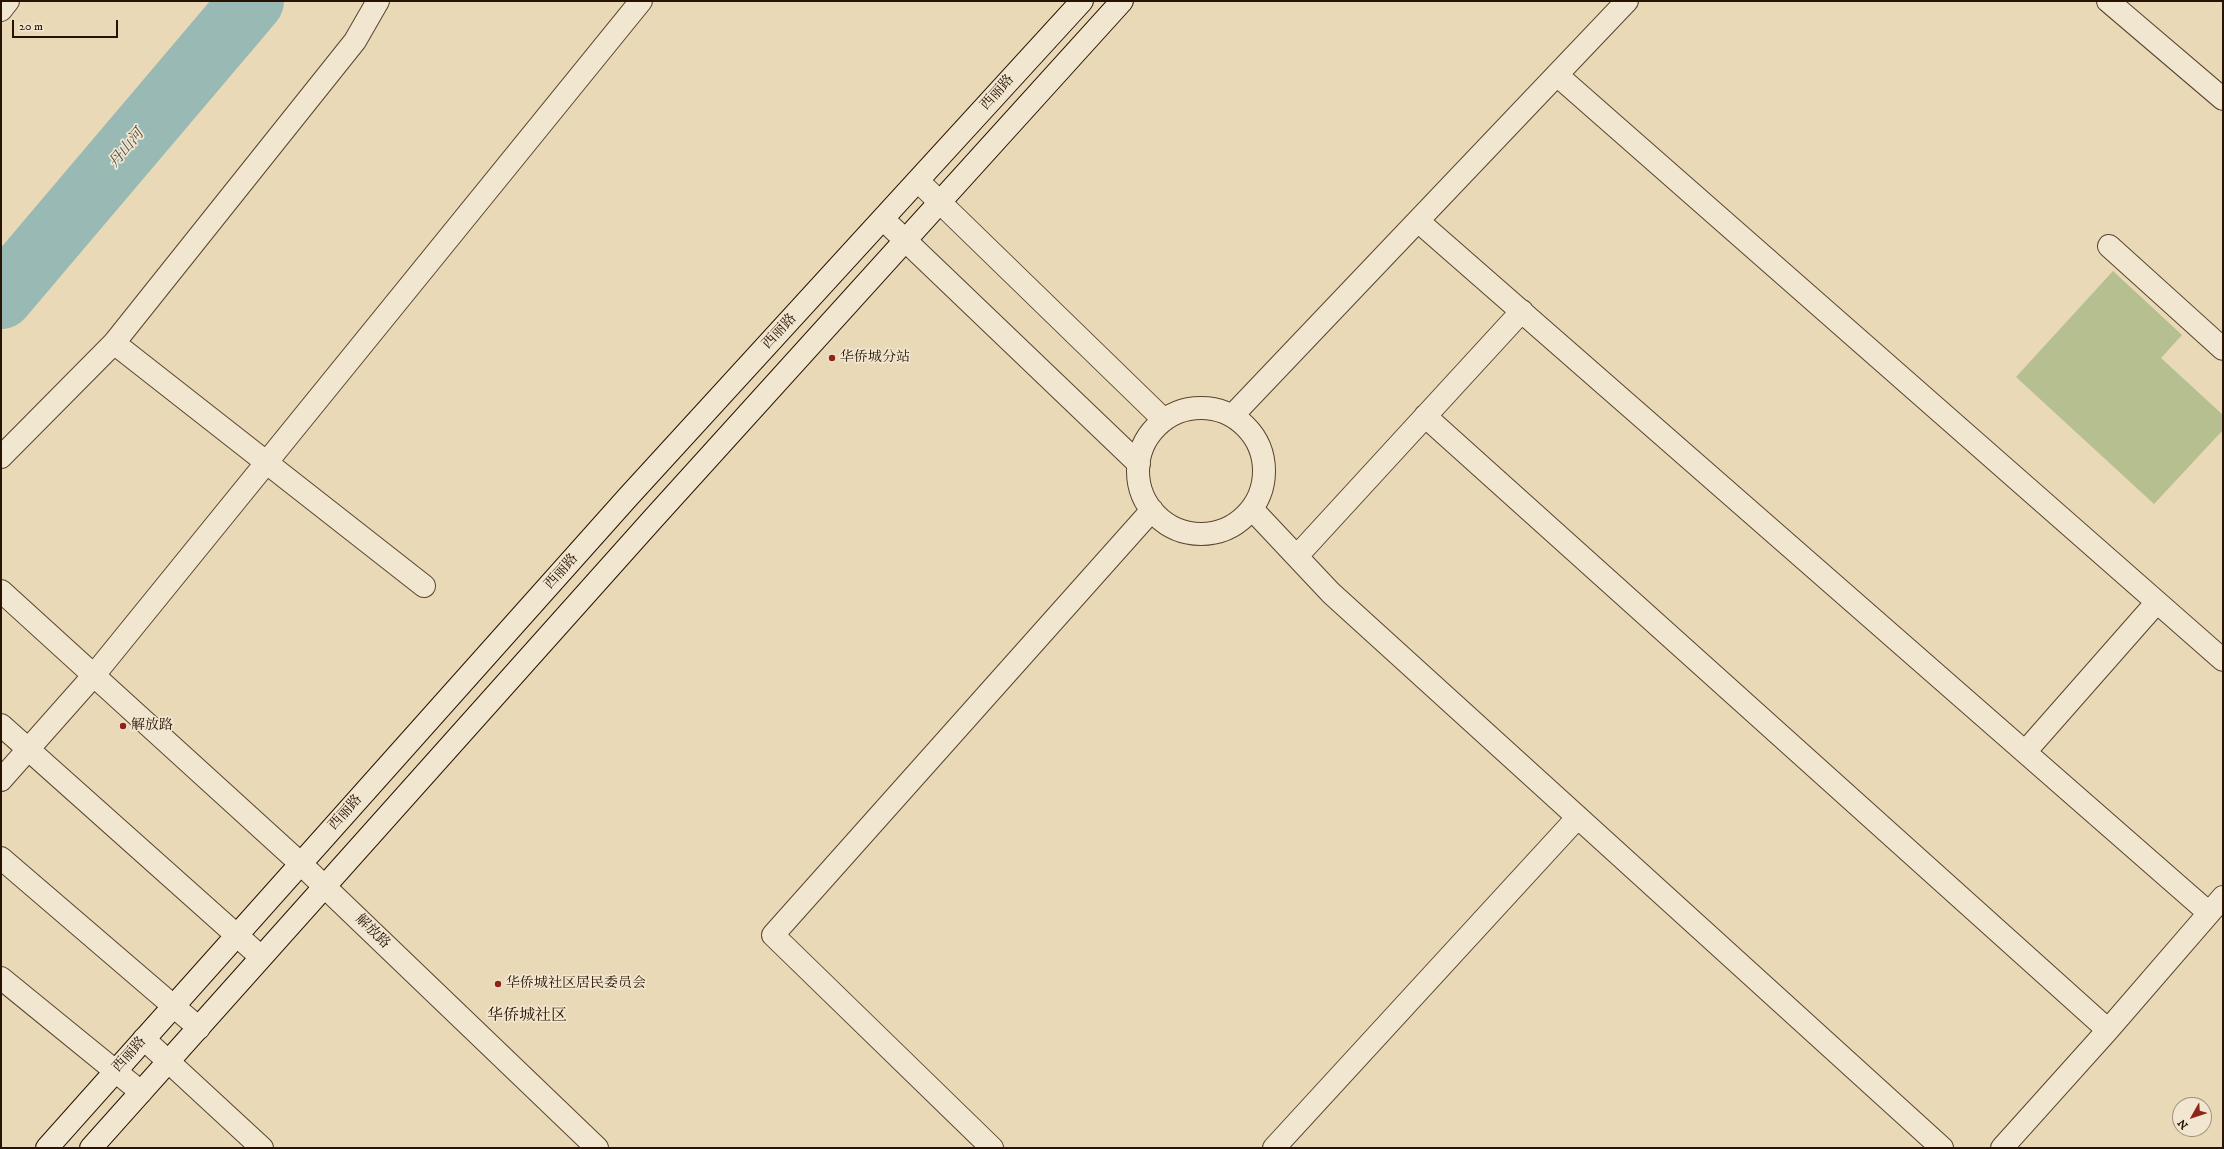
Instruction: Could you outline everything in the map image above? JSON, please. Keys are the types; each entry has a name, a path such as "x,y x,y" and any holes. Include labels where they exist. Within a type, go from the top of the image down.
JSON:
{"street":[{"path":"1,10 8,1"},
{"path":"1,457 114,343 355,41 378,1"},
{"path":"1,780 94,675 641,1"},
{"name":"西丽路","path":"47,1148 628,497 1082,1"},
{"path":"91,1148 324,886 939,202 1122,1"},
{"path":"1232,416 1627,1"},
{"path":"2108,1 2223,99"},
{"path":"1557,75 2223,660"},
{"path":"918,181 1164,420"},
{"path":"883,219 1139,464"},
{"path":"1418,221 2025,752 2216,905 2108,1030 2002,1148"},
{"path":"2109,246 2223,349"},
{"path":"1296,556 1522,311"},
{"path":"114,343 424,586"},
{"path":"1198,408 1215,410 1232,416 1246,427 1257,442 1263,458 1264,476 1262,488 1252,509 1240,521 1226,529 1205,534 1178,530 1164,522 1152,510 1143,496 1139,480 1139,464 1147,440 1164,420 1180,412 1198,408"},
{"path":"1425,416 2108,1030"},
{"path":"1252,509 1331,593 1942,1148"},
{"path":"992,1148 773,935 1152,510"},
{"name":"解放路","path":"1,591 301,864 596,1148"},
{"path":"2025,752 2157,602"},
{"path":"1,725 261,957"},
{"path":"1274,1148 1578,817"},
{"path":"1,858 199,1028"},
{"path":"1,978 141,1092"},
{"path":"144,1039 262,1148"}],"green space":[{"path":"2113,271 2182,335 2161,358 2223,415 2223,430 2154,504 2016,377"}],"waterway":[{"name":"丹山河","path":"1,297 252,1"}],"place":[{"name":"华侨城分站","path":"832,358"},
{"name":"解放路","path":"123,726"},
{"name":"华侨城社区居民委员会","path":"498,984"}],"district":[{"name":"华侨城社区","path":"527,1017"}]}
